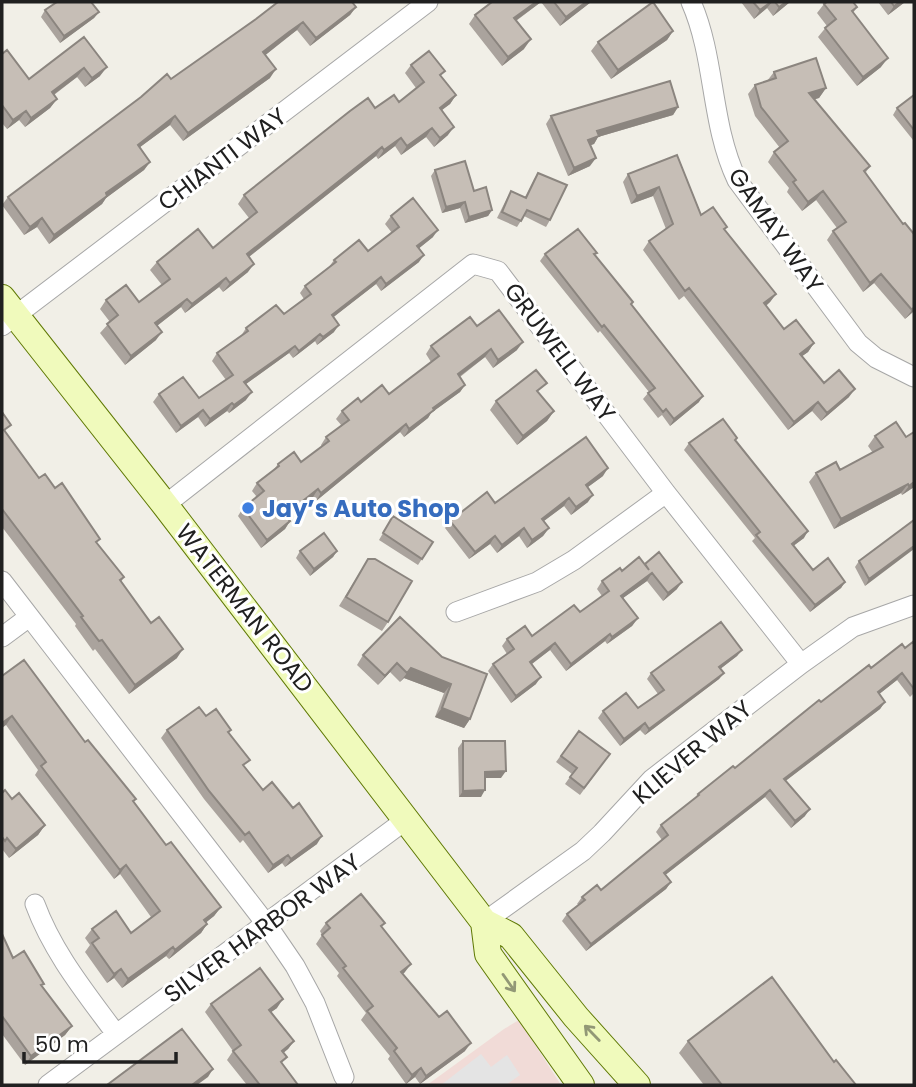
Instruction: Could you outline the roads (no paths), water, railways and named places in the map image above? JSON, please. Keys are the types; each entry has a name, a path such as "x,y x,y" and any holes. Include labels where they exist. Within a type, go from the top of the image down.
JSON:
{"main road":[{"name":"WATERMAN ROAD","path":"6,313 165,505 484,922 511,936 576,1017 637,1085"},
{"name":"WATERMAN ROAD","path":"484,922 488,954 581,1085"}],"street":[{"name":"CHIANTI WAY","path":"6,313 428,2"},
{"name":"GAMAY WAY","path":"691,2 705,41 721,139 737,180 858,343 885,363 914,377"},
{"name":"GRUWELL WAY","path":"165,505 473,264 498,271 801,664"},
{"path":"456,612 537,582 574,560 667,493"},
{"path":"2,581 267,925 295,966 315,1003 344,1077"},
{"name":"KLIEVER WAY","path":"484,922 583,851 652,779 801,664 853,627 914,605"},
{"path":"2,637 29,617"},
{"name":"SILVER HARBOR WAY","path":"48,1085 407,819"},
{"path":"35,904 58,954 116,1034"}],"place":[{"name":"Jay’s Auto Shop","path":"248,508"}]}
